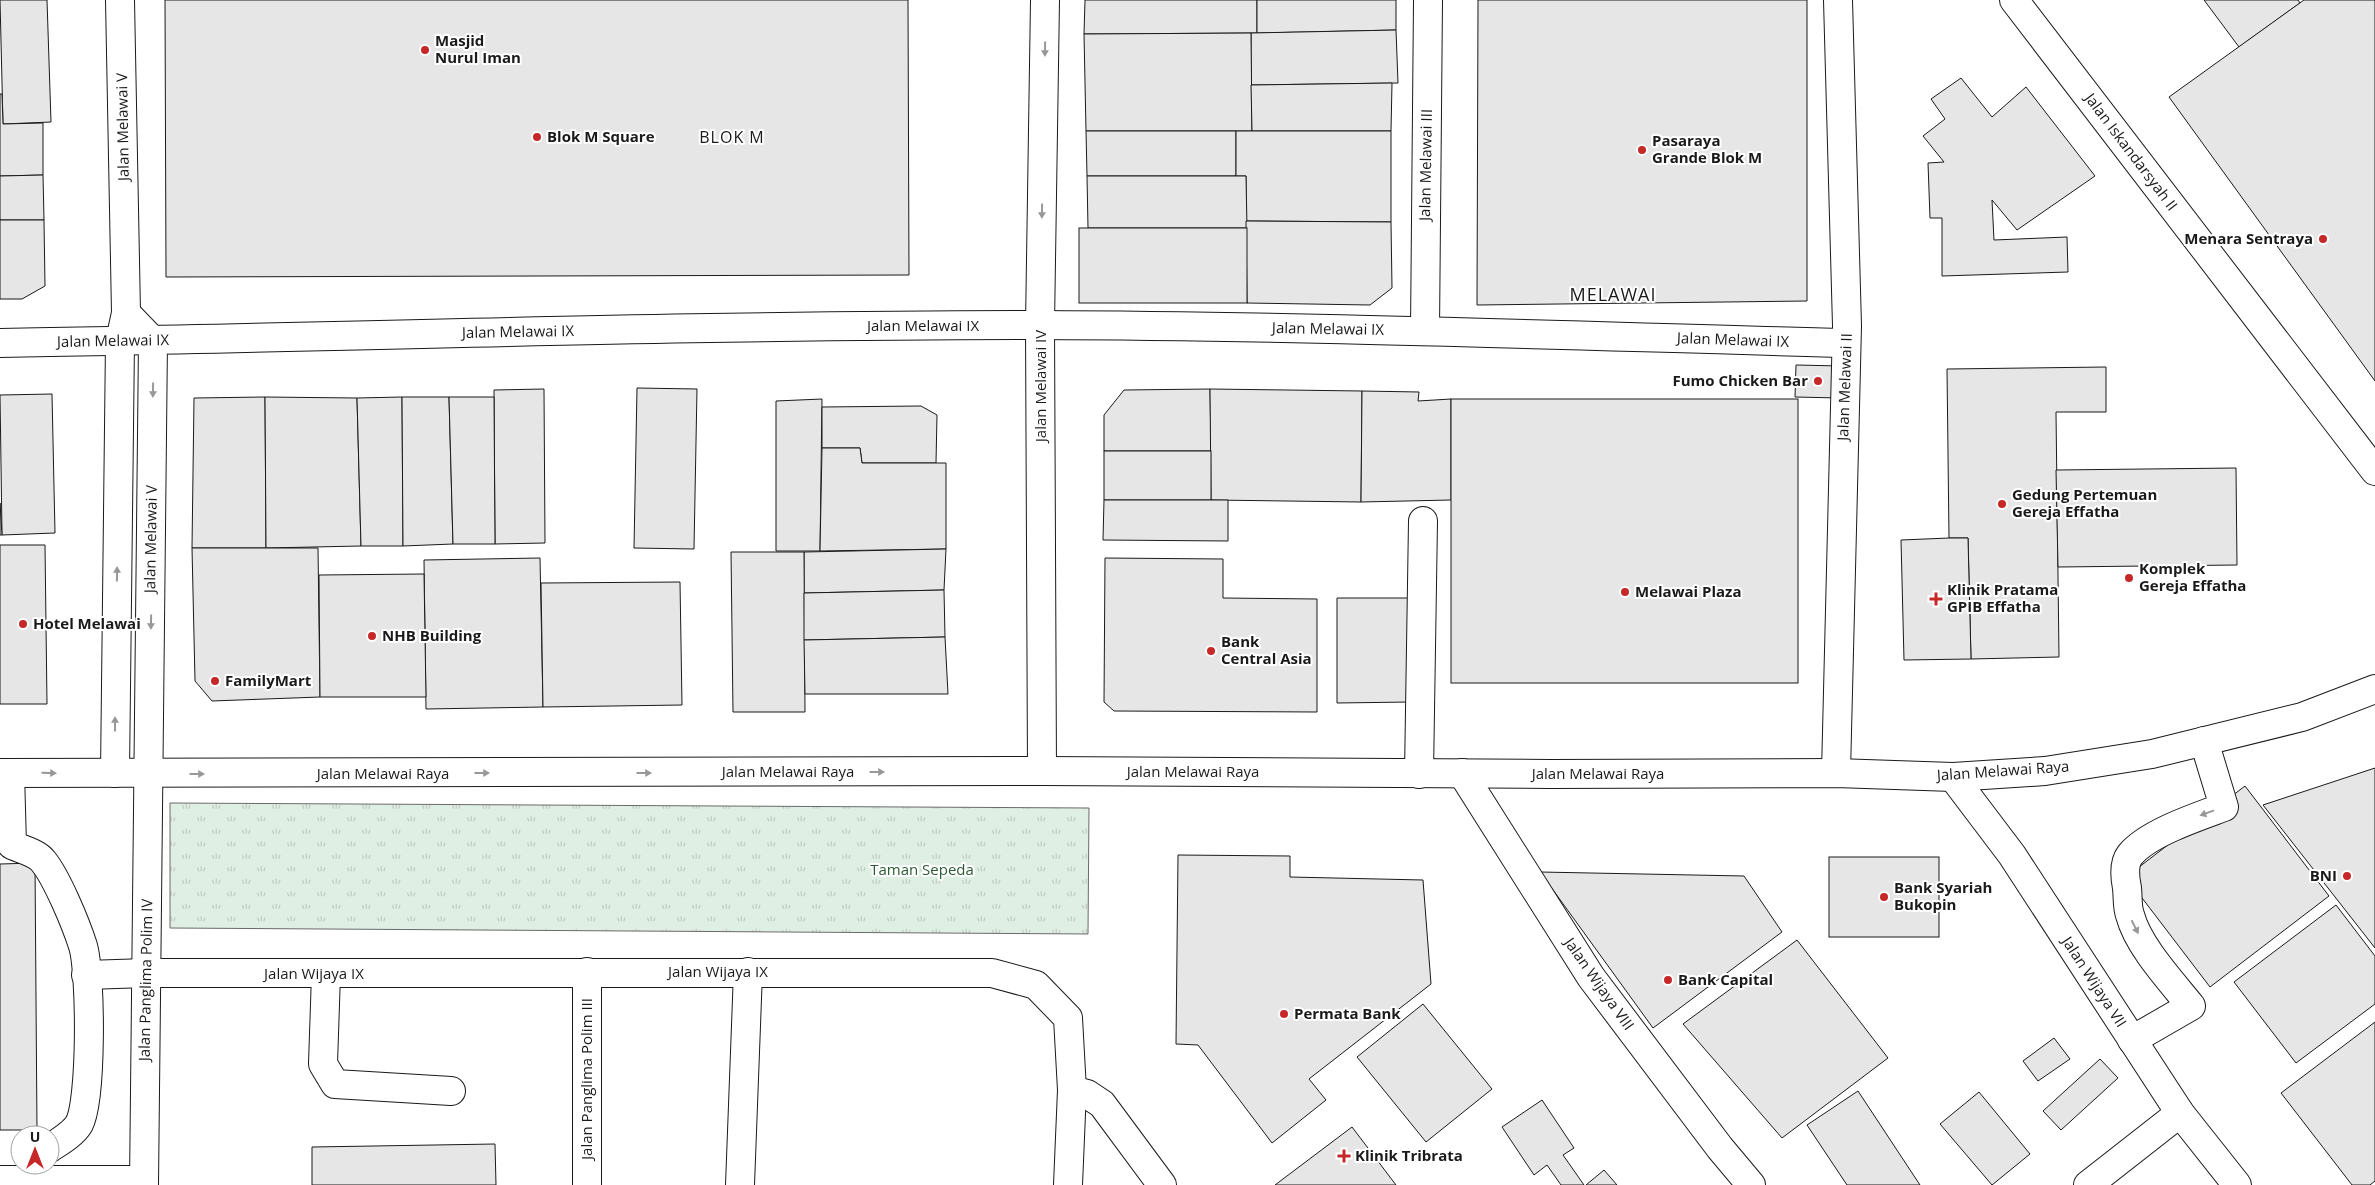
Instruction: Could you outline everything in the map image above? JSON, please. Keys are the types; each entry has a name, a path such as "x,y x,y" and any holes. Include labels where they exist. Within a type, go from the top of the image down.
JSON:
{"street":[{"name":"Jalan Melawai V","path":"114,773 120,341 126,314 120,0"},
{"name":"Jalan Melawai IV","path":"1042,771 1040,325 1045,0"},
{"name":"Jalan Melawai III","path":"1424,330 1428,0"},
{"name":"Jalan Melawai II","path":"1836,773 1846,343 1838,0"},
{"name":"Jalan Iskandarsyah II","path":"2014,0 2375,472"},
{"path":"126,314 153,341"},
{"name":"Jalan Melawai IX","path":"0,343 488,332 1040,325 1424,330 1846,343"},
{"name":"Jalan Melawai V","path":"148,774 153,341"},
{"path":"1419,774 1423,521"},
{"name":"Jalan Melawai Raya","path":"5,773 1042,771 1419,774 1836,773 1953,777 2045,771 2152,754 2302,717 2375,689"},
{"path":"2132,1040 2191,1006 2145,946 2130,915 2125,872 2130,856 2154,837 2189,820 2224,807 2204,741"},
{"path":"5,773 12,845 42,859 66,905 83,948 89,1048 86,1098 79,1124 60,1143"},
{"name":"Jalan Wijaya VIII","path":"1462,773 1591,977 1720,1148 1751,1185"},
{"name":"Jalan Panglima Polim IV","path":"144,1182 148,774"},
{"name":"Jalan Wijaya VII","path":"1953,777 2012,855 2180,1113 2237,1185"},
{"name":"Jalan Wijaya IX","path":"86,975 146,973 586,972 992,973 1036,985 1068,1018 1072,1090 1068,1185"},
{"name":"Jalan Panglima Polim III","path":"586,972 587,1185"},
{"path":"740,1185 748,972"},
{"path":"326,974 323,1064 334,1084 451,1091"},
{"path":"1072,1090 1087,1094 1102,1104 1162,1185"},
{"path":"2088,1185 2180,1113"},
{"path":"14,1175 144,1182"}],"green space":[{"name":"Taman Sepeda","path":"170,803 1089,808 1088,934 170,928"}],"building":[{"path":"0,0 47,0 51,122 3,124"},
{"name":"Blok M Square","path":"165,0 908,0 909,275 166,277"},
{"path":"1085,0 1257,0 1257,33 1084,34"},
{"path":"1257,0 1396,0 1396,30 1257,33"},
{"name":"Pasaraya Grande Blok M","path":"1478,0 1807,0 1807,301 1477,305"},
{"path":"2204,0 2298,0 2300,3 2239,47"},
{"name":"Menara Sentraya","path":"2304,0 2375,0 2375,381 2169,97"},
{"path":"1396,30 1398,83 1251,85 1251,33"},
{"path":"1251,33 1252,131 1086,131 1084,34"},
{"path":"1961,78 1992,117 2026,87 2095,176 2017,230 1992,200 1994,240 2067,237 2068,272 1942,276 1942,218 1930,218 1928,163 1944,162 1923,136 1945,119 1931,99"},
{"path":"1392,83 1391,131 1252,131 1251,85"},
{"path":"0,94 2,94 3,124 43,123 43,175 0,176"},
{"path":"1086,131 1236,131 1236,176 1087,176"},
{"path":"1236,131 1391,131 1391,222 1246,221 1246,176 1236,176"},
{"path":"43,175 44,220 0,220 0,176"},
{"path":"1087,176 1246,176 1247,228 1088,228"},
{"path":"0,220 44,220 45,286 22,299 0,299"},
{"path":"1246,221 1391,222 1392,288 1370,305 1247,303"},
{"path":"1079,228 1247,228 1247,303 1079,303"},
{"name":"Fumo Chicken Bar","path":"1796,365 1841,366 1840,398 1795,397"},
{"name":"Gedung Pertemuan Gereja Effatha","path":"2106,367 2106,412 2056,412 2059,657 1971,659 1968,538 1949,538 1947,369"},
{"path":"637,388 697,389 694,549 634,548"},
{"path":"544,389 545,543 495,544 494,390"},
{"path":"1210,389 1211,451 1104,451 1104,415 1124,390"},
{"path":"1210,389 1362,391 1361,502 1211,500"},
{"path":"1362,391 1419,392 1418,401 1451,399 1451,500 1361,502"},
{"path":"52,394 55,533 2,535 0,395"},
{"path":"265,397 266,548 192,548 194,398"},
{"path":"265,397 357,398 361,546 266,548"},
{"path":"402,397 403,546 361,546 357,398"},
{"path":"402,397 449,397 453,544 403,546"},
{"path":"449,397 494,397 495,544 453,544"},
{"path":"822,399 820,551 776,551 776,401"},
{"name":"Melawai Plaza","path":"1451,399 1798,399 1798,683 1451,683"},
{"path":"921,406 937,415 936,463 862,463 860,448 822,448 822,407"},
{"path":"822,448 860,448 862,463 946,463 946,549 820,551"},
{"path":"1104,451 1211,451 1211,500 1104,500"},
{"path":"2236,468 2237,565 2058,567 2056,470"},
{"path":"1104,500 1228,500 1228,541 1103,540"},
{"path":"0,503 2,535 0,535"},
{"name":"Klinik Pratama GPIB Effatha","path":"1968,538 1971,659 1904,660 1901,540"},
{"name":"Hotel Melawai","path":"0,545 45,545 47,704 0,704"},
{"path":"192,548 318,548 320,697 212,701 195,681"},
{"path":"946,549 944,590 804,593 804,552"},
{"path":"731,552 804,552 805,712 733,712"},
{"path":"540,558 543,707 426,709 424,560"},
{"name":"Bank Central Asia","path":"1105,558 1223,559 1223,598 1317,599 1317,712 1114,711 1104,702"},
{"name":"NHB Building","path":"424,574 426,697 320,697 319,575"},
{"path":"680,582 682,705 543,707 541,583"},
{"path":"944,590 945,637 804,640 804,593"},
{"path":"1337,598 1409,598 1410,702 1337,703"},
{"path":"945,637 948,694 805,694 804,640"},
{"name":"BNI","path":"2375,768 2375,948 2263,805"},
{"path":"2245,786 2329,896 2210,987 2126,877"},
{"name":"Permata Bank","path":"1178,855 1290,856 1290,877 1423,880 1431,984 1309,1079 1326,1100 1272,1143 1198,1045 1176,1044"},
{"name":"Bank Syariah Bukopin","path":"1829,857 1939,857 1939,937 1829,937"},
{"path":"35,863 37,1125 10,1125 10,1130 0,1130 0,864"},
{"name":"Bank Capital","path":"1540,872 1744,876 1782,932 1653,1028"},
{"path":"2336,905 2375,956 2375,1004 2296,1063 2234,982"},
{"path":"1797,940 1888,1058 1782,1138 1683,1024"},
{"path":"1423,1004 1492,1089 1426,1142 1357,1057"},
{"path":"2375,1022 2375,1181 2370,1185 2352,1185 2281,1093"},
{"path":"2054,1038 2070,1059 2038,1081 2023,1061"},
{"path":"2100,1059 2118,1078 2061,1130 2043,1111"},
{"path":"1858,1091 1920,1185 1847,1185 1807,1125"},
{"path":"1979,1092 2030,1154 1992,1185 1940,1124"},
{"path":"1542,1100 1574,1148 1563,1155 1584,1185 1561,1185 1547,1165 1534,1175 1502,1127"},
{"name":"Klinik Tribrata","path":"1352,1127 1396,1185 1275,1185"},
{"path":"495,1144 496,1185 312,1185 312,1147"},
{"path":"1604,1170 1617,1185 1586,1185"}],"place":[{"name":"Masjid Nurul Iman","path":"425,50"},
{"name":"Blok M Square","path":"537,137"},
{"name":"Pasaraya Grande Blok M","path":"1642,150"},
{"name":"Menara Sentraya","path":"2323,239"},
{"name":"Fumo Chicken Bar","path":"1818,381"},
{"name":"Gedung Pertemuan Gereja Effatha","path":"2002,504"},
{"name":"Komplek Gereja Effatha","path":"2129,578"},
{"name":"Melawai Plaza","path":"1625,592"},
{"name":"Klinik Pratama GPIB Effatha","path":"1936,599"},
{"name":"Hotel Melawai","path":"23,624"},
{"name":"NHB Building","path":"372,636"},
{"name":"Bank Central Asia","path":"1211,651"},
{"name":"FamilyMart","path":"215,681"},
{"name":"BNI","path":"2347,876"},
{"name":"Bank Syariah Bukopin","path":"1884,897"},
{"name":"Bank Capital","path":"1668,980"},
{"name":"Permata Bank","path":"1284,1014"},
{"name":"Klinik Tribrata","path":"1344,1156"}],"district":[{"name":"BLOK M","path":"732,137"},
{"name":"MELAWAI","path":"1613,295"}]}
